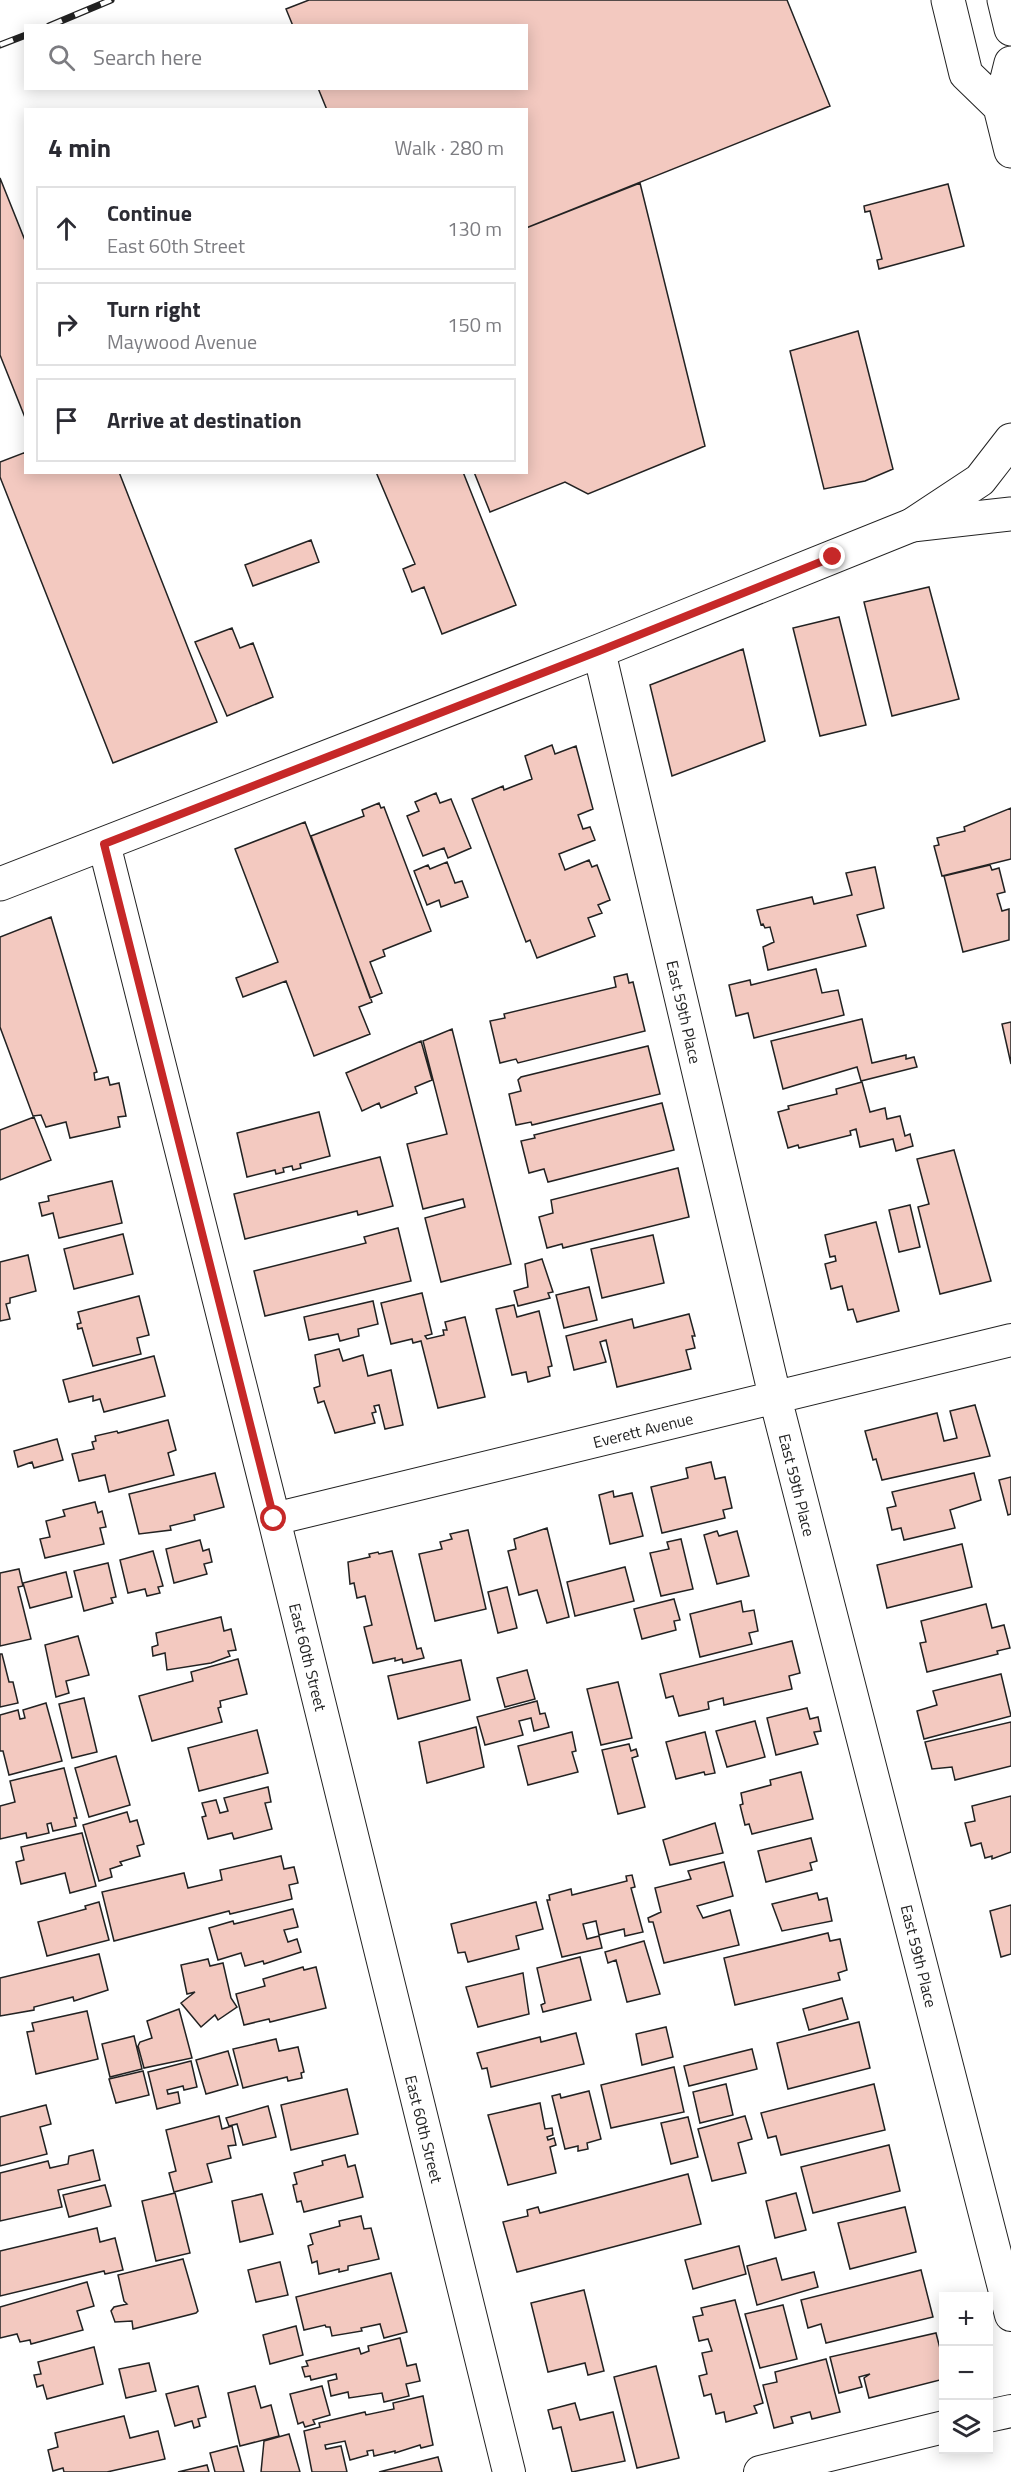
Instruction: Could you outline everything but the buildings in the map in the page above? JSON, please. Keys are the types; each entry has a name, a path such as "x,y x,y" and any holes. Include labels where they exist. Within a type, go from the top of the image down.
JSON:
{"street":[{"path":"948,0 966,74 1000,107"},
{"path":"1004,0 1011,29"},
{"path":"1011,63 1000,107 1011,150"},
{"path":"0,884 599,651 912,525 980,480 1011,440"},
{"path":"912,525 1011,514"},
{"name":"East 59th Place","path":"599,651 775,1397 1011,2315"},
{"name":"East 60th Street","path":"104,844 274,1519 509,2472"},
{"name":"Everett Avenue","path":"274,1519 1011,1340"},
{"path":"993,2415 1011,2411"},
{"path":"760,2472 939,2428"}],"railway":[{"path":"54,24 111,0"},
{"path":"0,45 24,36"}],"route":[{"path":"274,1519 104,844 833,557"}]}
